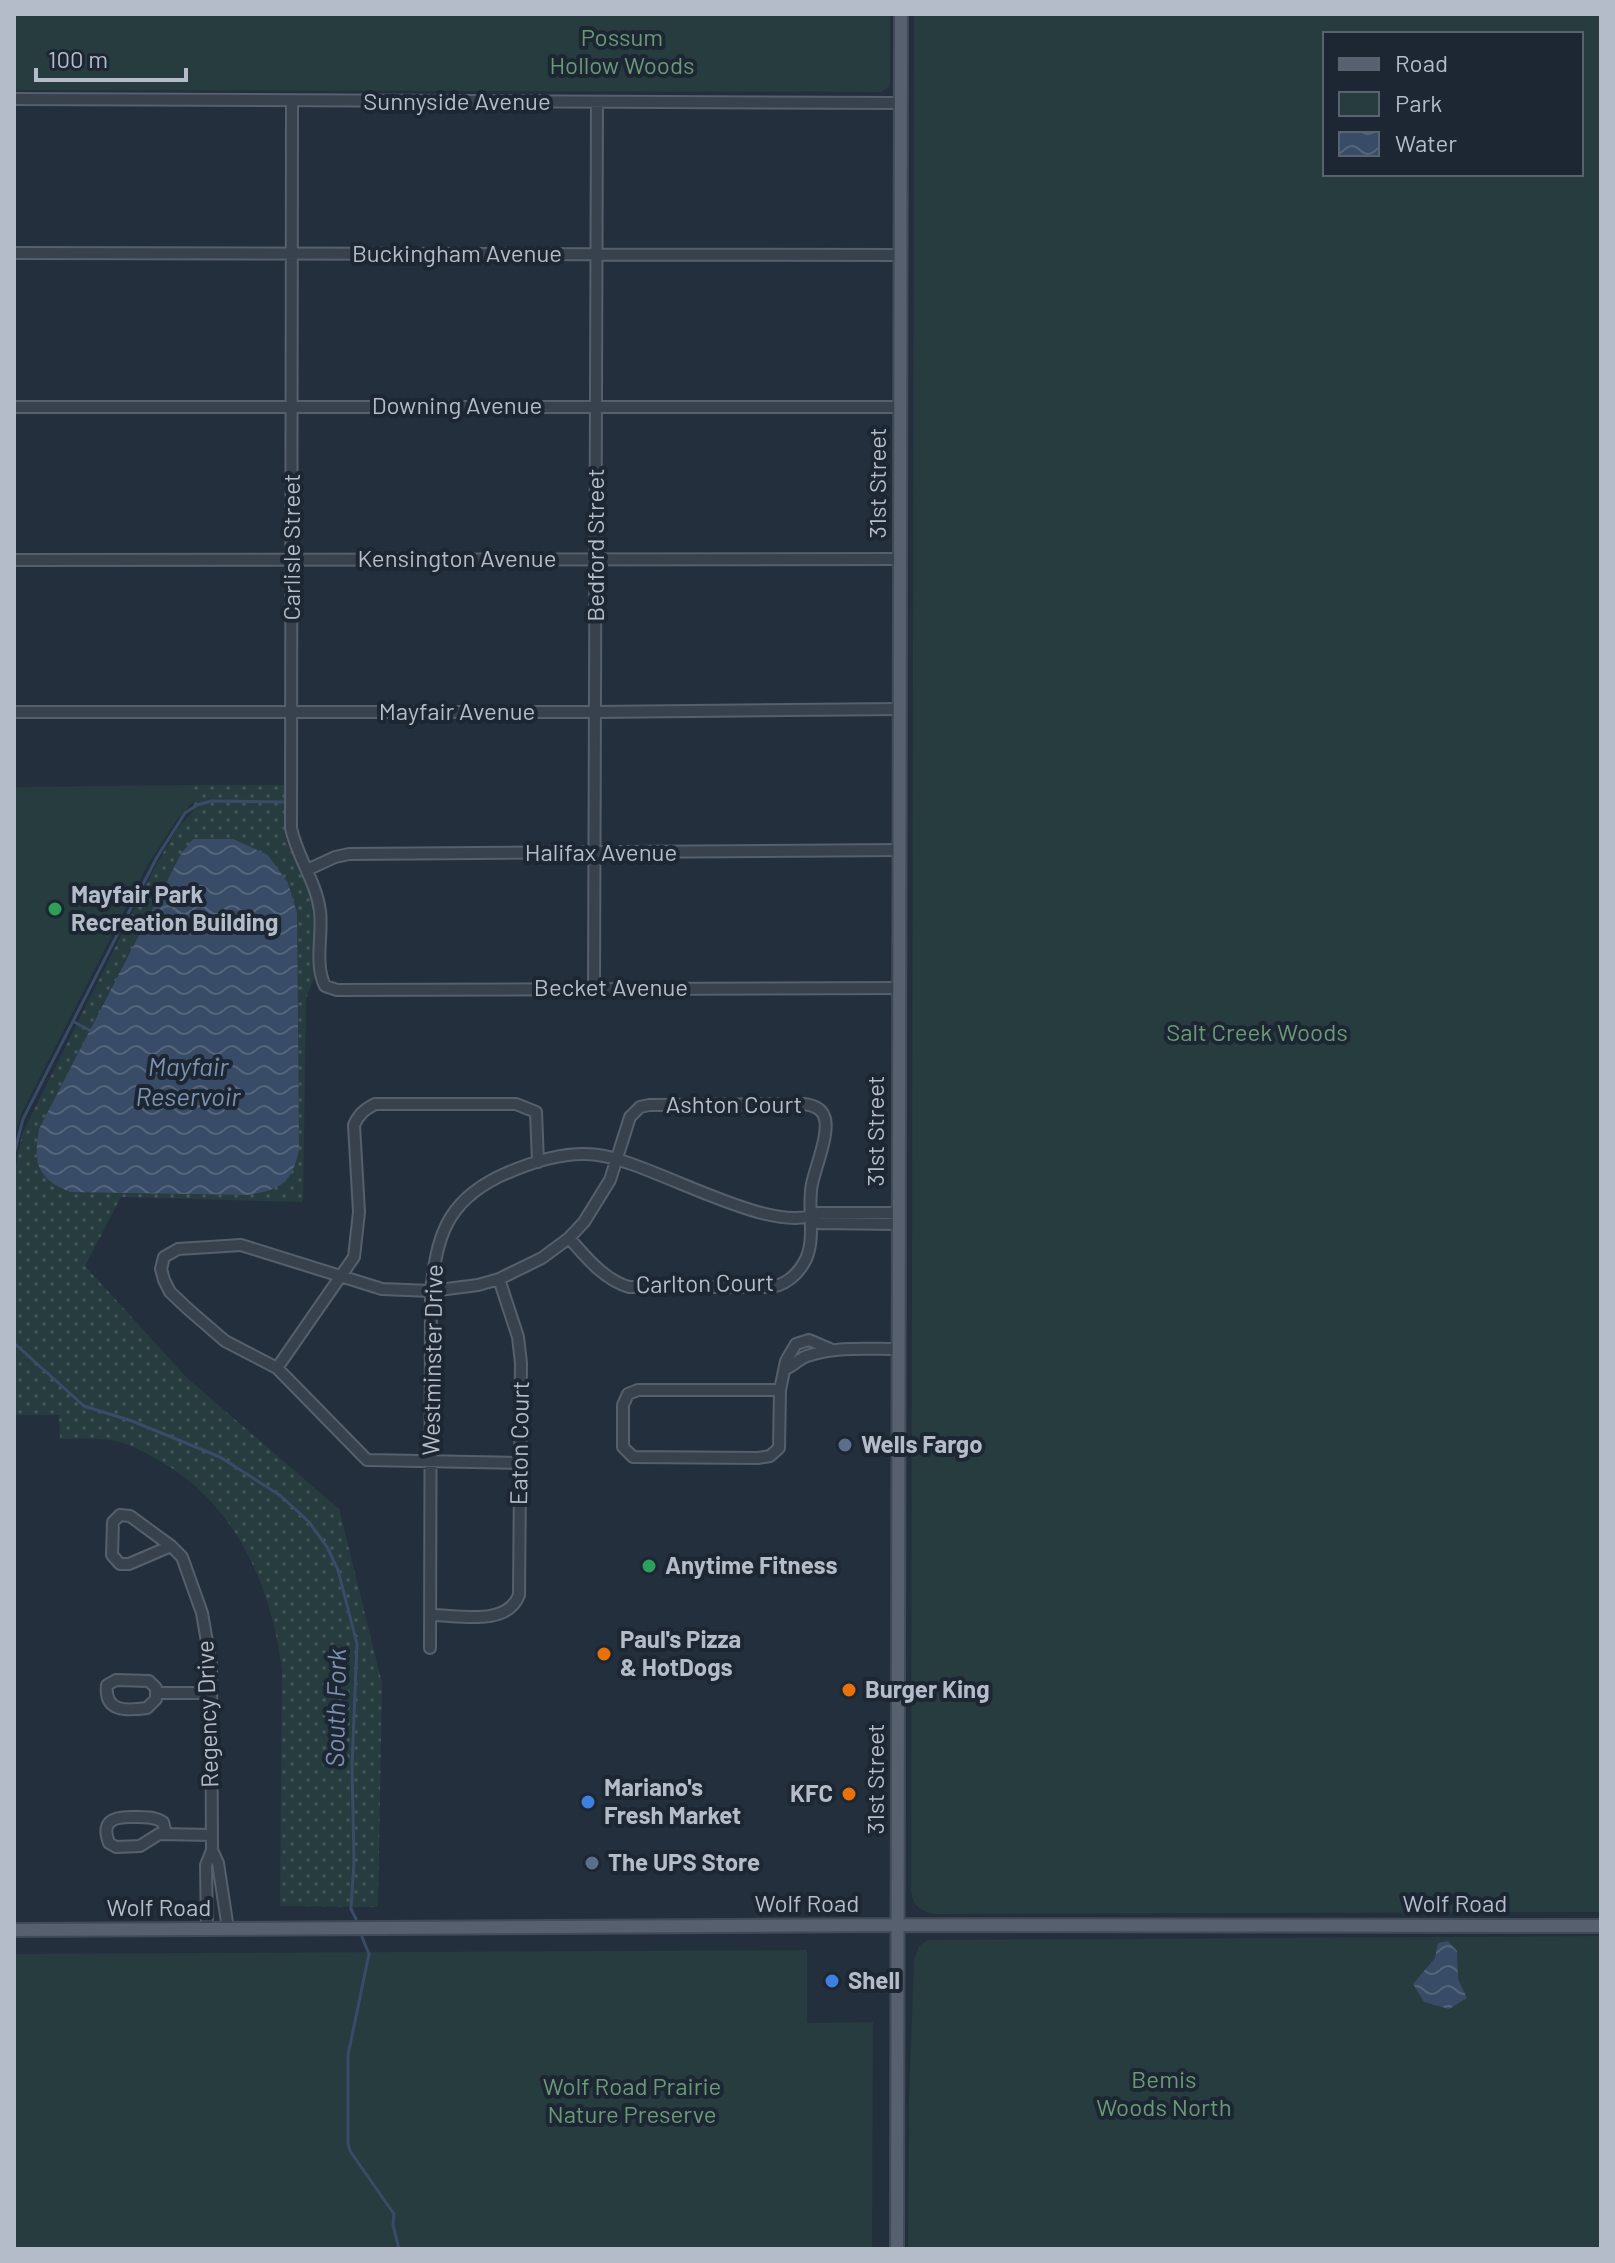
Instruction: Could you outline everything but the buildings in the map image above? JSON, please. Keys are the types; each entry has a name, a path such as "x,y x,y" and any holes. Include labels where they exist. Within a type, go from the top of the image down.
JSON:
{"main road":[{"name":"31st Street","path":"897,2249 901,14"},
{"name":"Wolf Road","path":"14,1930 898,1925 1601,1926"}],"street":[{"name":"Sunnyside Avenue","path":"14,99 900,103"},
{"name":"Carlisle Street","path":"292,102 291,828 296,851 315,890 320,915 320,973 325,986"},
{"name":"Bedford Street","path":"594,988 597,102"},
{"name":"Buckingham Avenue","path":"14,253 901,255"},
{"name":"Downing Avenue","path":"14,407 901,407"},
{"name":"Kensington Avenue","path":"14,560 899,559"},
{"name":"Mayfair Avenue","path":"14,712 899,709"},
{"name":"Halifax Avenue","path":"307,870 349,854 899,850"},
{"name":"Becket Avenue","path":"325,986 337,990 899,988"},
{"path":"519,1463 367,1460 277,1368 354,1257 359,1212 354,1125 365,1110 375,1104 516,1104 536,1112 538,1162"},
{"name":"Ashton Court","path":"277,1368 225,1341 179,1300 164,1280 161,1269 164,1257 178,1249 241,1245 382,1289 431,1291 499,1279 542,1258 569,1238 601,1197 618,1160 630,1117 640,1107 649,1105 813,1105 824,1114 826,1126 811,1186 809,1218"},
{"name":"Westminster Drive","path":"430,1648 431,1291 435,1250 449,1219 466,1198 488,1183 538,1162 575,1155 598,1155 664,1175 742,1207 778,1216 809,1218 818,1213 898,1219"},
{"name":"Carlton Court","path":"569,1238 609,1277 629,1287 773,1287 797,1273 808,1255 809,1218"},
{"name":"Eaton Court","path":"430,1615 499,1615 513,1607 519,1595 521,1363 518,1337 499,1279"},
{"path":"780,1390 632,1391 624,1399 623,1405 623,1447 629,1455 639,1458 770,1456 779,1448 780,1390 790,1351 798,1342 809,1340 830,1349 898,1349"},
{"name":"Regency Drive","path":"171,1546 129,1564 117,1562 112,1555 112,1528 116,1519 130,1516 171,1546 182,1557 200,1605 209,1646 211,1693 212,1850 206,1865 207,1929"},
{"path":"116,1680 149,1681 157,1693 150,1706 142,1709 119,1709 111,1705 106,1695 107,1685 116,1680"},
{"path":"157,1693 211,1693"},
{"path":"166,1834 163,1822 149,1817 115,1817 106,1826 107,1838 116,1847 140,1846 150,1838 166,1834 212,1835"},
{"name":"Regency Drive","path":"212,1850 218,1863 228,1929"}],"green space":[{"name":"Possum Hollow Woods","path":"14,14 890,14 890,82 888,88 881,92 14,90"},
{"name":"Salt Creek Woods","path":"914,14 1601,14 1601,1912 933,1914 918,1907 911,1892"},
{"path":"193,785 285,785 287,842 307,888 314,916 314,978 306,999 303,1202 121,1197 85,1266 187,1378 339,1509 382,1683 378,1907 280,1906 282,1671 277,1640 259,1579 229,1524 210,1500 187,1479 144,1452 108,1440 60,1439 59,1415 14,1415 14,1176 22,1134 155,867 178,827 193,812"},
{"path":"193,785 193,802 178,818 147,866 21,1115 14,1138 14,787"},
{"name":"Bemis Woods North","path":"1601,1936 1601,2249 908,2249 914,1959 919,1946 928,1940"},
{"name":"Wolf Road Prairie Nature Preserve","path":"807,1950 807,2023 873,2022 872,2249 14,2249 14,1954"}],"water":[{"name":"Mayfair Reservoir","path":"193,839 233,839 251,847 268,855 288,883 297,913 299,1150 293,1170 276,1187 248,1195 70,1192 50,1181 40,1168 37,1161 39,1129 181,854"},
{"path":"1448,1941 1457,1951 1458,1979 1467,1998 1449,2009 1424,2002 1413,1984 1435,1958 1438,1943"}],"waterway":[{"path":"14,1154 23,1119 157,857 185,813 211,801 283,802"},
{"path":"74,1022 91,1031"},
{"name":"South Fork","path":"14,1343 84,1406 132,1421 220,1457 281,1496 309,1522 327,1547 338,1570 357,1644 351,1909 356,1919"},
{"name":"South Fork","path":"362,1937 369,1954 348,2055 348,2143 350,2151 394,2214 393,2225 399,2249"}],"place":[{"name":"Mayfair Park Recreation Building","path":"55,909"},
{"name":"Wells Fargo","path":"845,1445"},
{"name":"Anytime Fitness","path":"649,1566"},
{"name":"Paul's Pizza & HotDogs","path":"604,1654"},
{"name":"Burger King","path":"849,1690"},
{"name":"KFC","path":"849,1794"},
{"name":"Mariano's Fresh Market","path":"588,1802"},
{"name":"The UPS Store","path":"592,1863"},
{"name":"Shell","path":"832,1981"}]}
